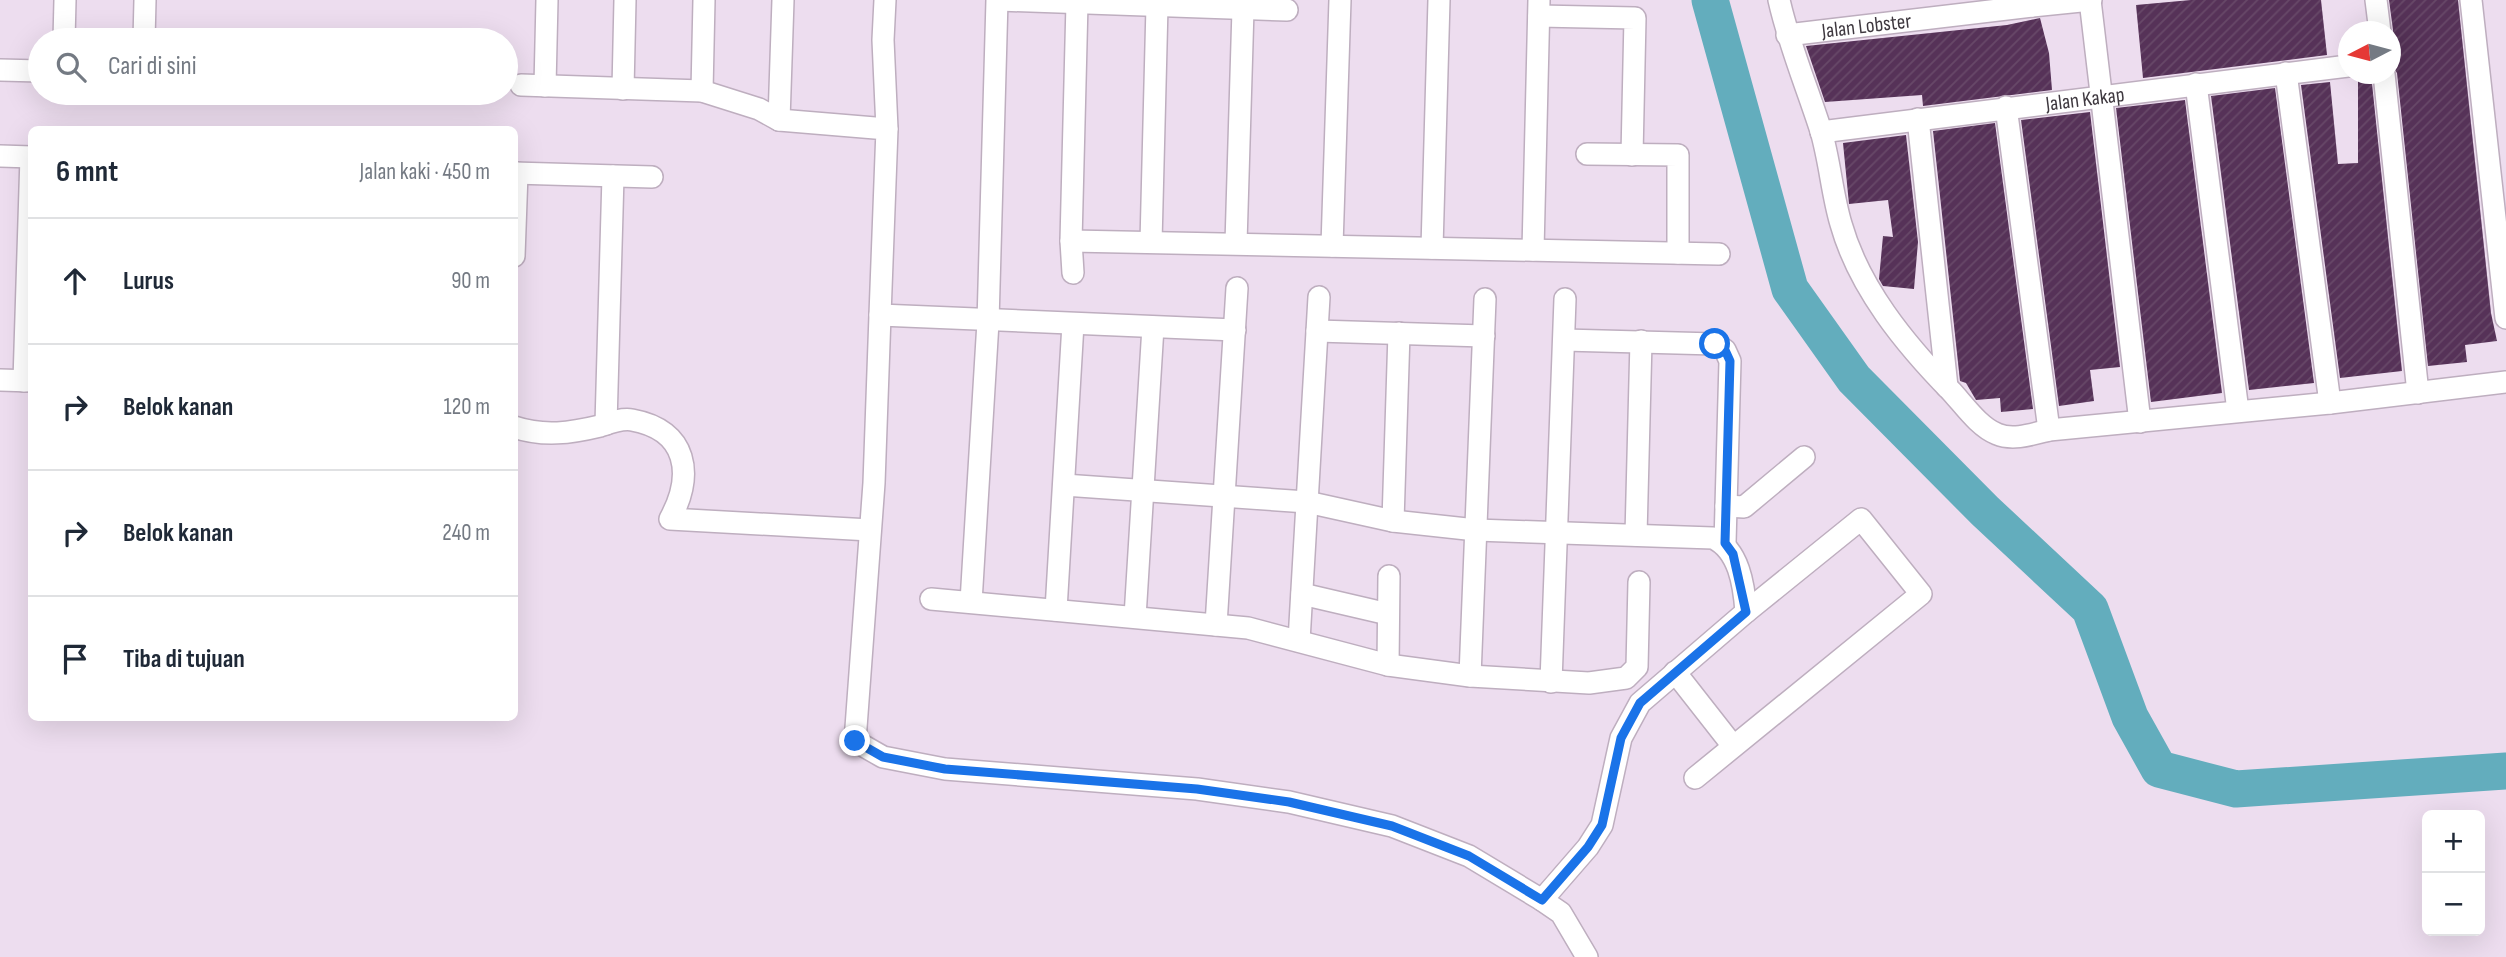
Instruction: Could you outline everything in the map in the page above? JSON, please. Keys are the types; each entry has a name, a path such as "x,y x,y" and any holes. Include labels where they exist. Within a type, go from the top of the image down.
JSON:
{"street":[{"path":"64,28 65,0"},
{"path":"144,28 145,0"},
{"path":"545,86 547,0"},
{"path":"623,89 625,0"},
{"path":"702,91 704,0"},
{"path":"779,120 783,0"},
{"path":"885,0 883,40 887,129 880,316 870,530 855,741 883,757 945,769 1197,789 1289,802 1405,831 1469,856 1542,900 1561,914 1587,957"},
{"path":"971,602 988,322 998,0 1287,10"},
{"path":"1332,246 1340,0"},
{"path":"1432,248 1438,0"},
{"path":"1779,0 1787,35 1821,132 1841,224 1851,253 1890,318 1916,354 1997,434 2012,438 2049,430 2330,403 2506,382"},
{"path":"2091,0 2100,97 2140,422"},
{"name":"Jalan Lobster","path":"1787,35 2032,3 2091,0"},
{"path":"2376,0 2379,21"},
{"path":"2471,0 2506,318"},
{"path":"1073,273 1070,241 1077,3"},
{"path":"1151,242 1157,6"},
{"path":"1533,250 1539,8 1635,18 1632,155"},
{"path":"1236,243 1243,9"},
{"name":"Jalan Kakap","path":"1821,132 2338,67"},
{"path":"0,70 28,71"},
{"path":"2286,73 2330,403"},
{"path":"2196,84 2238,411"},
{"path":"2385,84 2418,393"},
{"path":"521,85 702,91 759,109 779,120 887,129"},
{"path":"2006,107 2049,430"},
{"path":"1918,119 1947,387"},
{"path":"1587,155 1678,155 1678,253"},
{"path":"0,156 28,157"},
{"path":"518,173 652,177"},
{"path":"606,424 614,176"},
{"path":"1070,241 1719,254"},
{"path":"1216,625 1237,288"},
{"path":"1299,641 1318,297"},
{"path":"1470,676 1485,299"},
{"path":"1551,682 1565,299"},
{"path":"880,316 1235,330"},
{"path":"1056,610 1073,324"},
{"path":"1136,617 1153,327"},
{"path":"1317,331 1485,336"},
{"path":"1393,521 1399,332"},
{"path":"1564,340 1715,344 1725,350 1730,361 1725,543"},
{"path":"1636,535 1641,341"},
{"path":"0,380 28,381"},
{"path":"518,428 548,434 630,419 659,429 677,446 685,469 683,496 670,519 870,530"},
{"path":"1726,506 1745,507 1804,457"},
{"path":"1064,485 1225,494 1307,502 1393,521 1476,530 1713,538 1725,543 1733,554 1746,612"},
{"path":"1542,900 1588,847 1602,825 1621,738 1640,703 1746,612 1861,519 1921,594 1695,778"},
{"path":"1388,665 1389,576"},
{"path":"931,599 1248,628 1388,665 1470,676 1589,684 1626,677 1637,667 1639,583"},
{"path":"1302,594 1388,614"},
{"path":"1675,672 1734,746"}],"building":[{"path":"2191,0 2321,0 2327,55 2143,78 2136,5"},
{"path":"2389,0 2458,0 2491,313 2497,341 2465,345 2467,362 2428,366 2398,84 2401,84 2401,21 2392,21"},
{"path":"2040,18 2049,53 2052,90 1923,106 1922,95 1825,102 1806,46 2007,25"},
{"path":"2330,82 2338,164 2358,163 2358,84 2372,84 2402,371 2340,378 2301,85"},
{"path":"2275,88 2314,383 2249,390 2211,96"},
{"path":"2185,100 2222,393 2151,402 2116,108"},
{"path":"2090,112 2120,367 2090,370 2094,401 2059,406 2021,120"},
{"path":"1995,123 2033,409 2001,412 2000,398 1976,400 1966,383 1960,381 1933,131"},
{"path":"1906,135 1918,242 1914,289 1883,286 1879,279 1883,236 1893,237 1888,200 1849,204 1843,143"}],"waterway":[{"path":"1710,0 1790,289 1854,379 1985,511 2090,609 2130,717 2159,769 2236,789 2506,771"}],"route":[{"path":"855,741 883,757 945,769 1197,789 1289,802 1392,826 1469,856 1542,900 1588,847 1602,825 1621,738 1640,703 1746,612 1745,595 1733,554 1725,543 1730,361 1725,350 1715,344"}]}
